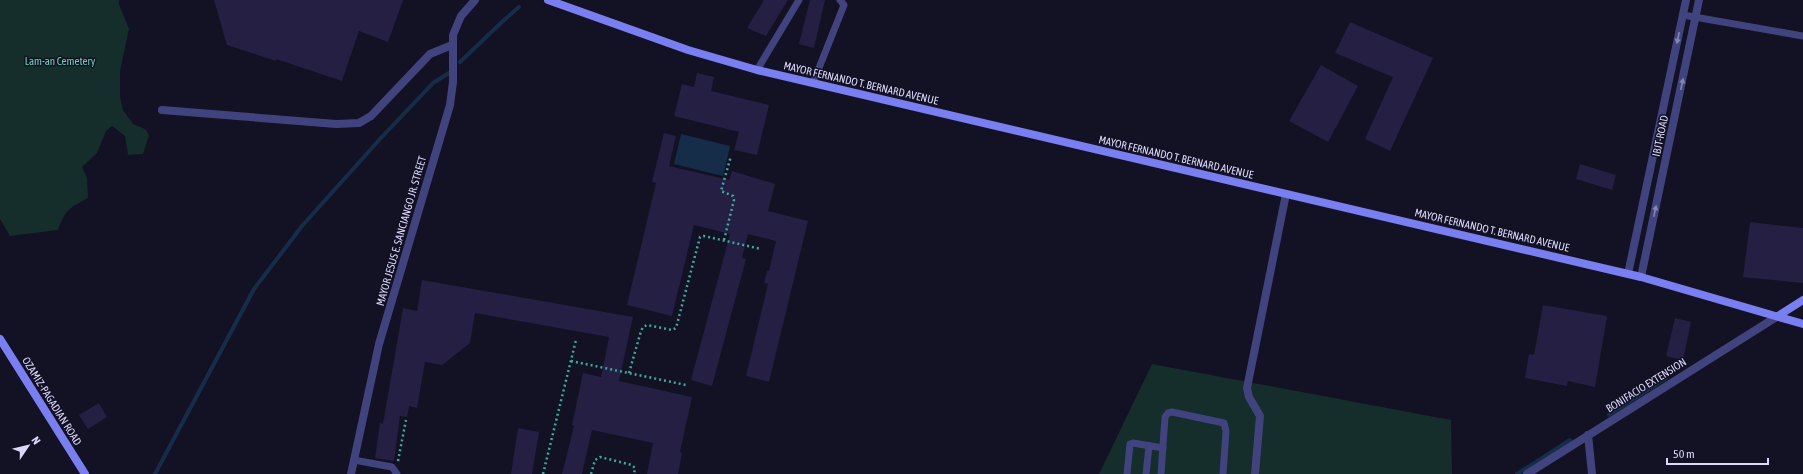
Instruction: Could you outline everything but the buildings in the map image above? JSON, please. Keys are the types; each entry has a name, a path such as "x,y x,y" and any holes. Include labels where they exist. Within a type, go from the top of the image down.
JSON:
{"main road":[{"name":"MAYOR FERNANDO T. BERNARD AVENUE","path":"548,0 688,50 757,70 1642,277 1803,324"},
{"path":"1778,316 1803,300"},
{"name":"OZAMIZ-PAGADIAN ROAD","path":"0,340 85,474"}],"street":[{"name":"MAYOR JESUS E. SANCIANGO JR. STREET","path":"351,474 379,344 450,105 454,82 452,45 456,25 461,16 475,0"},
{"name":"IBJT-ROAD","path":"1628,274 1686,0"},
{"name":"IBJT-ROAD","path":"1642,277 1699,0"},
{"path":"162,110 336,124 359,123 371,116 430,54 452,45"},
{"path":"1255,474 1260,416 1248,397 1247,388 1286,194"},
{"path":"1639,223 1652,226"},
{"name":"BONIFACIO EXTENSION","path":"1527,474 1588,434 1778,316"},
{"path":"1588,434 1592,474"}],"lane":[{"path":"757,70 799,0"},
{"path":"813,83 844,5 840,0"},
{"path":"1683,14 1803,36"},
{"path":"1161,474 1165,417 1168,413 1224,423 1226,431 1223,474"},
{"path":"1127,474 1130,444 1133,443 1163,448"},
{"path":"1146,474 1149,446"},
{"path":"354,460 391,467 396,472"}],"path":[{"path":"724,240 734,200 733,196 721,191 731,156"},
{"path":"629,373 641,331 644,327 647,326 672,330 676,328 700,237 704,236 761,249"},
{"path":"542,474 576,340"},
{"path":"571,361 686,385"},
{"path":"396,472 406,420"},
{"path":"591,474 595,460 600,457 632,465 635,468 634,474"}],"green space":[{"name":"Lam-an Cemetery","path":"0,0 119,0 119,4 129,29 120,71 120,97 123,110 133,124 145,129 149,135 143,154 128,155 125,136 112,126 106,131 97,153 82,167 87,178 88,198 68,210 58,230 10,236 0,219"},
{"path":"1152,364 1451,420 1452,474 1099,474"}],"water":[{"path":"681,134 730,146 723,176 674,164"}],"waterway":[{"path":"460,62 519,7"},
{"path":"155,474 254,289 302,226 380,139 433,83 449,73"},
{"path":"1609,415 1666,378"},
{"path":"1517,474 1570,440"}]}
